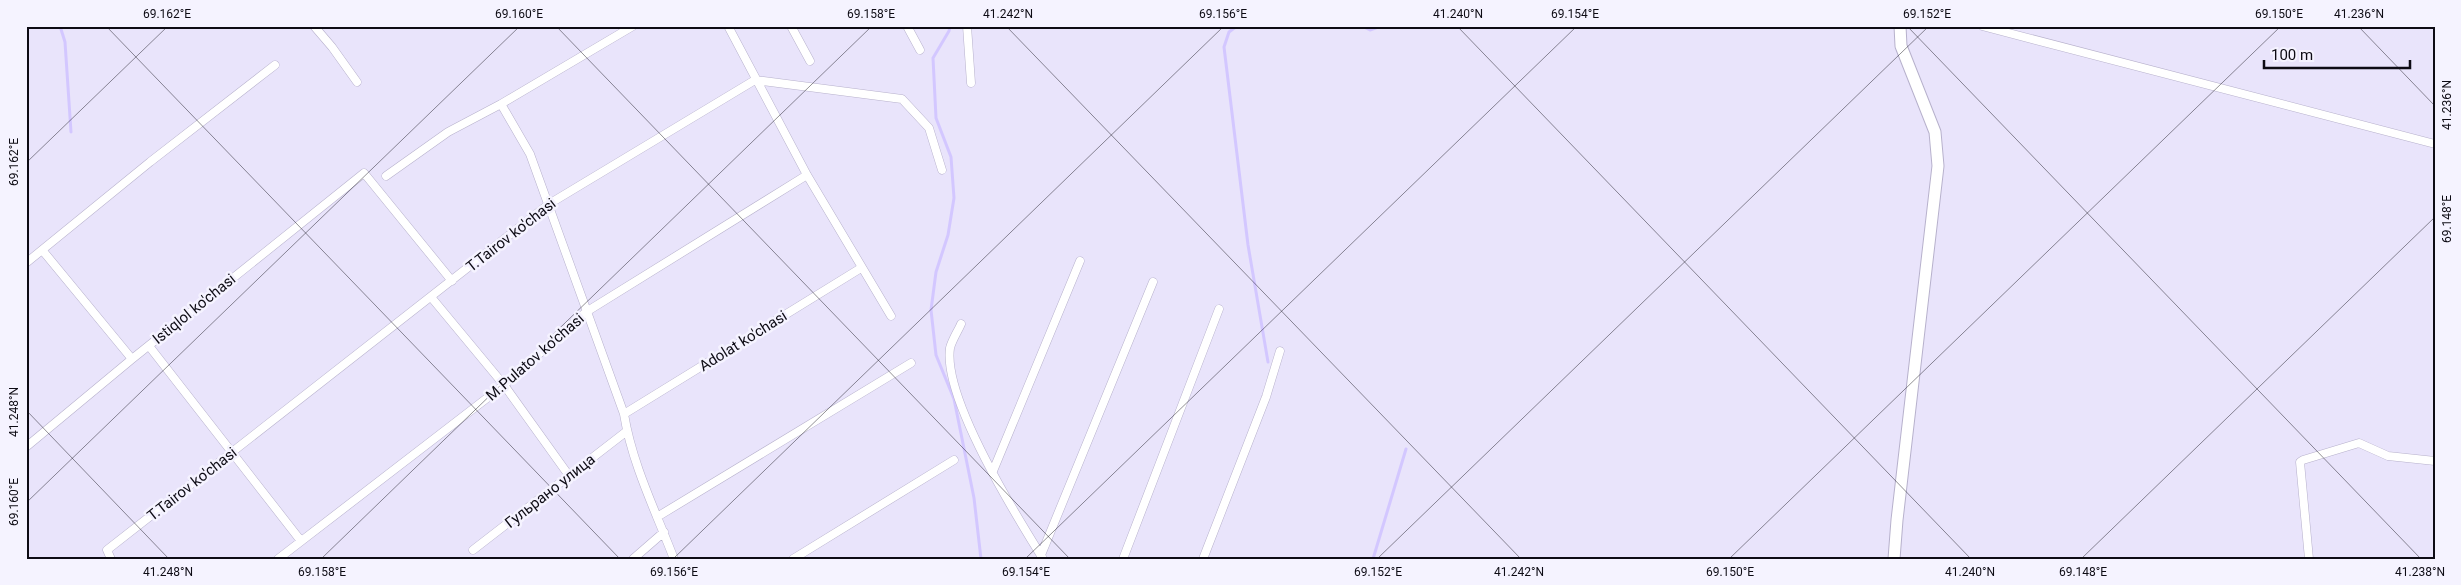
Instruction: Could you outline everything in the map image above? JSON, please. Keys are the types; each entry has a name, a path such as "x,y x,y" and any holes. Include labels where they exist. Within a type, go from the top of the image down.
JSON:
{"street":[{"path":"314,26 332,46 357,82"},
{"path":"386,176 448,132 501,104 634,26"},
{"path":"728,26 807,175 891,316"},
{"path":"791,26 810,61"},
{"path":"907,26 920,50"},
{"path":"967,26 971,84"},
{"path":"1894,559 1938,166 1935,132 1901,46 1900,26"},
{"path":"1982,26 2435,144"},
{"path":"26,263 150,162 275,65"},
{"path":"755,80 902,99 929,128 942,170"},
{"name":"T.Tairov ko'chasi","path":"111,559 107,550 549,204 755,80"},
{"path":"501,104 530,154 624,414 627,431 657,517 674,559"},
{"name":"Istiqlol ko'chasi","path":"26,447 132,359 364,173 452,281"},
{"name":"M.Pulatov ko'chasi","path":"278,559 504,386 586,312 807,175"},
{"path":"42,251 132,359"},
{"path":"993,471 1080,261"},
{"name":"Adolat ko'chasi","path":"624,414 861,268"},
{"path":"1042,557 1153,282"},
{"path":"432,297 504,386 570,477"},
{"path":"1123,559 1219,309"},
{"path":"961,324 950,350 952,379 956,394 993,471 1042,557"},
{"path":"149,346 301,541"},
{"path":"1203,559 1266,396 1280,351"},
{"path":"657,517 910,363"},
{"name":"Гульрано улица","path":"473,550 570,477 627,431"},
{"path":"2309,559 2300,462 2359,443 2388,456 2435,461"},
{"path":"793,559 954,460"},
{"path":"634,559 664,532"}],"waterway":[{"path":"60,26 65,42 71,132"},
{"path":"950,26 933,58 936,118 951,157 954,198 948,235 936,272 931,310 936,355 954,399 974,498 981,559"},
{"path":"1237,26 1229,32 1224,47 1248,245 1268,362"},
{"path":"1362,26 1370,30 1381,26"},
{"path":"1373,559 1406,449"}]}
